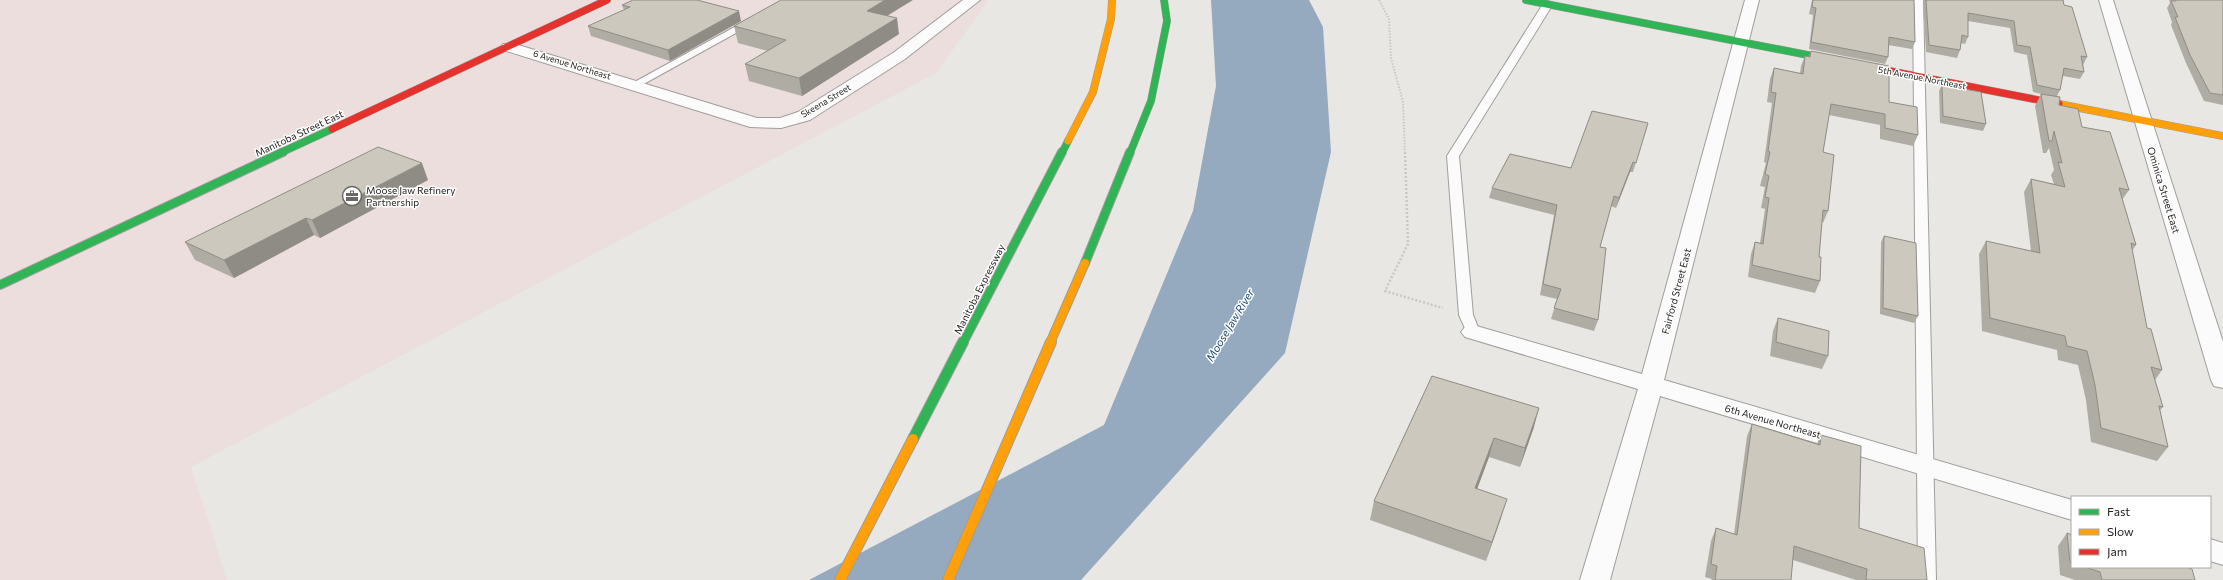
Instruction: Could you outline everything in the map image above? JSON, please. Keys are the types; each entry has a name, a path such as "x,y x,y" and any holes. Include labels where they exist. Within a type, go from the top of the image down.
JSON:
{"main road":[{"name":"Manitoba Street East","path":"0,285 606,0"},
{"name":"Manitoba Expressway","path":"840,580 1093,92 1111,19 1112,0"},
{"path":"948,580 1106,214 1151,101 1167,21 1164,0"},
{"name":"5th Avenue Northeast","path":"1526,0 2223,136"}],"street":[{"name":"Skeena Street","path":"636,84 756,123 781,123 804,116 898,56 973,0"},
{"name":"Fairford Street East","path":"1595,580 1651,385 1752,0"},
{"name":"Ominica Street East","path":"2106,0 2223,380"},
{"name":"6 Avenue Northeast","path":"509,46 636,84"},
{"name":"6th Avenue Northeast","path":"1470,324 1651,385 2071,510"},
{"path":"2211,550 2223,554"}],"lane":[{"path":"1918,0 1924,466 1927,580"},
{"path":"1470,324 1453,156 1548,4"},
{"path":"636,84 763,14"}],"path":[{"path":"1379,0 1389,19 1391,58 1403,102 1408,244 1385,291 1470,324"}],"shaded area":[{"name":"Moose Jaw Refinery Partnership","path":"0,0 989,0 936,73 191,467 227,580 0,580"}],"water":[{"name":"Moose Jaw River","path":"1211,0 1309,0 1323,27 1331,152 1285,353 1081,580 809,580 1104,425 1193,211 1216,86"}],"building":[{"path":"633,0 697,0 739,11 668,50 588,26 630,7 622,5"},
{"path":"781,0 885,0 867,11 897,18 799,78 745,64 786,40 734,26"},
{"path":"1813,0 1914,0 1915,42 1889,37 1888,57 1811,42 1816,8 1812,7"},
{"path":"1926,0 2063,0 2064,5 2072,7 2087,57 2081,56 2084,72 2064,68 2060,90 2037,85 2030,47 2017,45 2014,21 1968,13 1968,37 1962,35 1960,50 1929,45"},
{"path":"2223,0 2223,95 2210,93 2190,55 2175,17 2178,17 2171,1"},
{"path":"1811,51 1889,66 1889,102 1917,107 1918,135 1885,128 1885,114 1831,104 1823,152 1834,155 1828,211 1823,210 1819,257 1821,257 1820,281 1752,265 1755,242 1763,244 1769,198 1765,197 1769,176 1765,174 1770,152 1768,151 1776,93 1771,92 1774,68 1803,74 1805,56 1810,57"},
{"path":"1942,85 1981,92 1986,124 1943,116"},
{"path":"2041,94 2060,97 2059,105 2078,109 2082,127 2110,132 2129,190 2119,188 2136,245 2131,243 2147,328 2151,329 2162,370 2151,367 2163,407 2159,406 2168,447 2101,428 2095,385 2087,351 2067,346 2065,336 1990,318 1986,241 2040,253 2031,179 2065,187 2058,162 2062,163 2054,131 2052,141 2049,141"},
{"path":"1592,111 1648,123 1636,163 1633,162 1619,198 1614,196 1600,247 1606,248 1598,320 1554,308 1561,289 1543,284 1557,205 1492,188 1510,154 1571,168"},
{"path":"378,147 422,163 312,220 306,218 224,260 185,242"},
{"path":"1884,236 1916,243 1918,316 1883,308"},
{"path":"1778,318 1829,331 1828,356 1776,342"},
{"path":"1432,376 1539,408 1525,448 1494,438 1475,488 1507,499 1492,542 1374,501"},
{"path":"1752,424 1820,445 1821,435 1861,446 1859,528 1924,548 1927,580 1866,580 1867,569 1794,546 1791,580 1715,580 1717,566 1711,564 1716,528 1737,535"},
{"path":"2067,533 2071,535 2070,562"},
{"path":"2088,568 2189,568 2192,569 2195,580 2102,580 2100,572"}],"traffic: fast":[{"path":"1085,263 1151,101 1167,21 1164,0"},
{"path":"1526,0 1813,56"},
{"path":"0,285 332,129"},
{"path":"913,439 1068,141"}],"traffic: slow":[{"path":"1068,141 1093,92 1111,19 1112,0"},
{"path":"2059,104 2223,136"},
{"path":"948,580 1085,263"},
{"path":"840,580 913,439"}],"traffic: jam":[{"path":"332,129 607,0"},
{"path":"1813,56 2059,104"}],"place":[{"name":"Moose Jaw Refinery Partnership","path":"352,196"}]}
